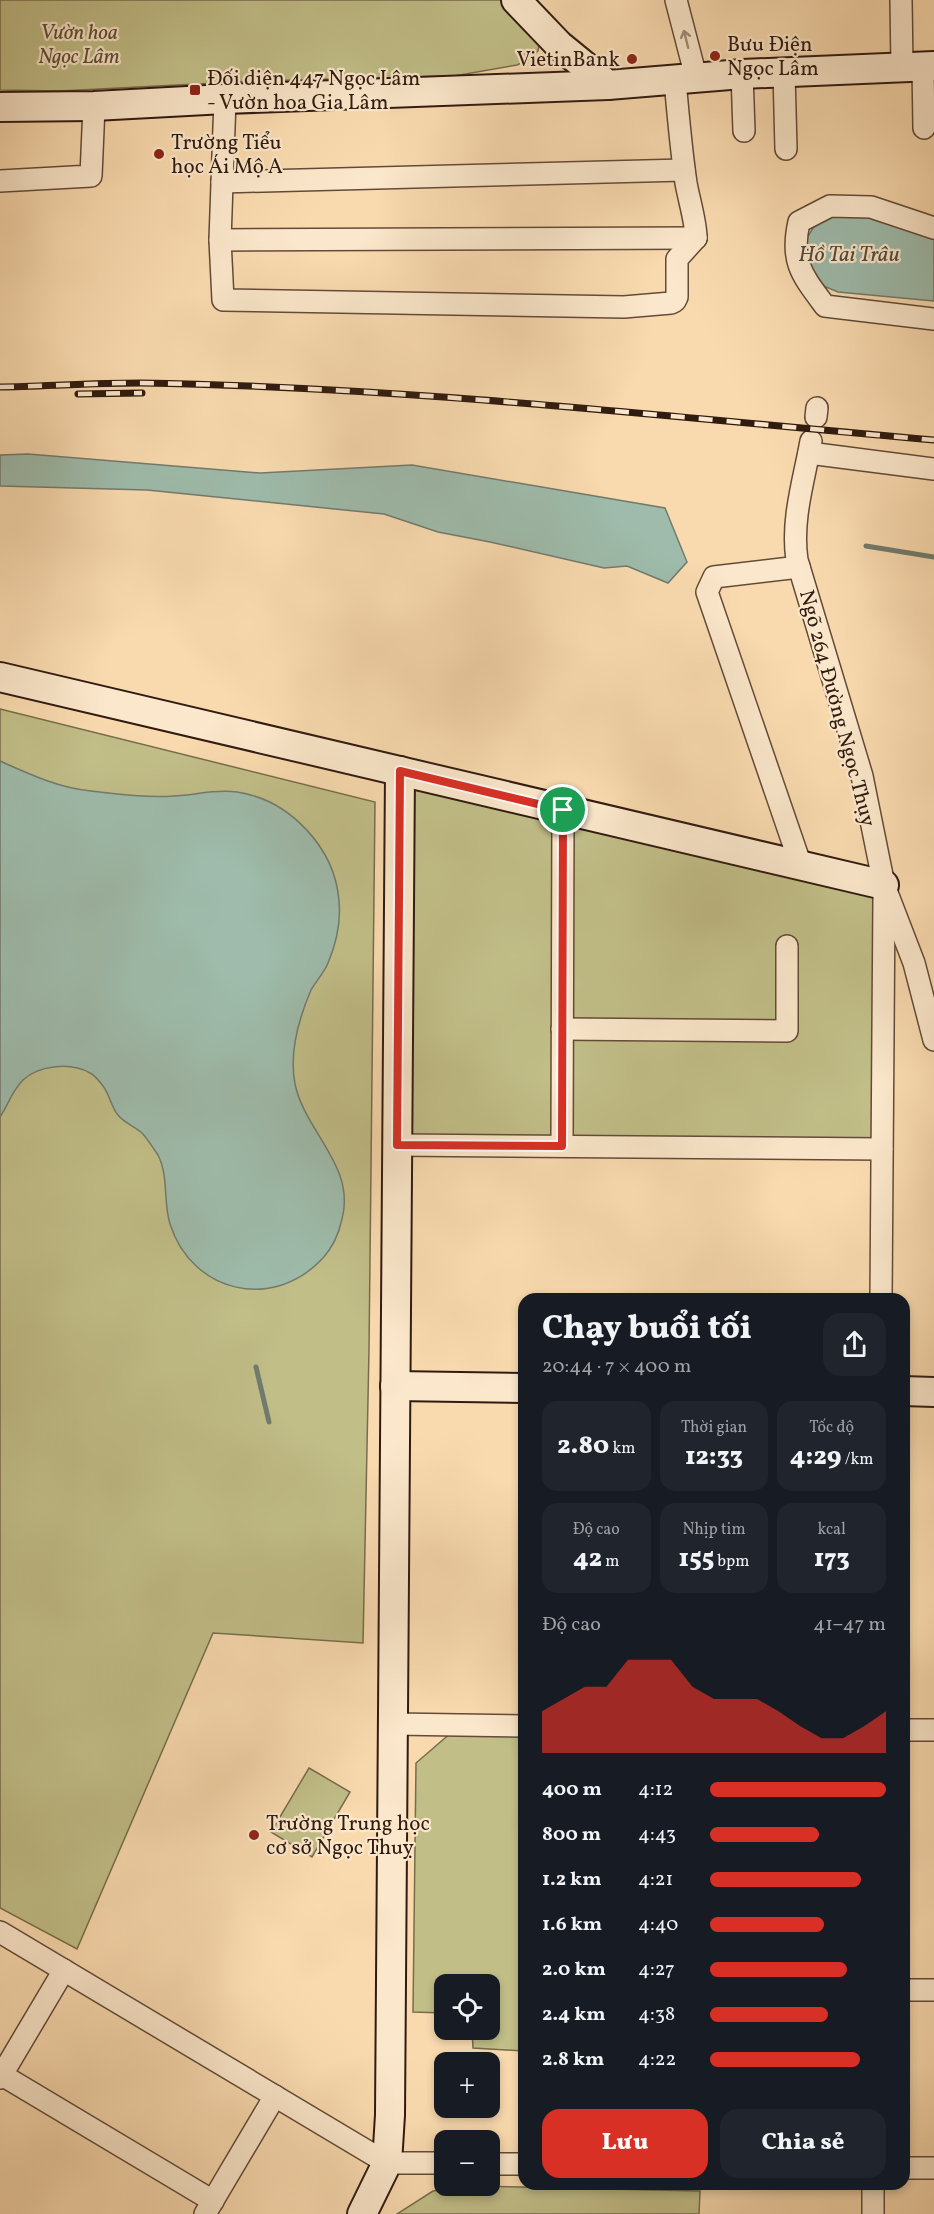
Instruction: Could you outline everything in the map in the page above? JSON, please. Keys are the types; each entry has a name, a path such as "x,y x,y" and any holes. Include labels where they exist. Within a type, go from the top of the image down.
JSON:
{"street":[{"path":"516,0 560,45 608,85"},
{"path":"225,99 220,240 223,300 624,307 675,301 677,259 696,238 684,170 685,78 676,0"},
{"path":"902,0 920,66 924,128"},
{"path":"554,87 567,73 568,66 566,54 560,45"},
{"path":"0,107 94,106 608,85 742,74 920,66"},
{"path":"784,73 786,149"},
{"path":"742,74 744,132"},
{"path":"0,181 91,176 94,106"},
{"path":"222,182 684,170"},
{"path":"934,228 871,207 830,206 799,222 794,241 800,274 825,306 934,319"},
{"path":"220,240 696,238"},
{"name":"Ngõ 264 Đường Ngọc Thụy","path":"934,469 810,447 794,542 799,567 862,776 884,885 914,963 934,1040"},
{"path":"799,567 714,577 707,592 801,866"},
{"path":"0,677 884,885 880,1293"},
{"path":"362,2214 387,2163 390,2115 400,771"},
{"path":"562,1146 563,810"},
{"path":"562,1029 787,1031 787,946"},
{"path":"397,1145 882,1149"},
{"path":"395,1386 518,1388"},
{"path":"910,1391 934,1392"},
{"path":"393,1725 518,1726"},
{"path":"910,1730 934,1730"},
{"path":"0,1932 387,2163 434,2163"},
{"path":"64,1970 1,2077 209,2207 275,2096"},
{"path":"910,1990 934,1990"},
{"path":"500,2164 518,2164"},
{"path":"910,2168 934,2168"},
{"path":"873,2190 873,2214"}],"green space":[{"name":"Vườn hoa Ngọc Lâm","path":"0,0 503,0 540,39 538,51 530,59 517,65 454,76 255,81 60,91 0,90"},
{"path":"0,709 375,802 369,1350 363,1643 213,1633 77,1949 0,1908"},
{"path":"400,771 884,885 882,1149 397,1145"},
{"path":"452,1732 518,1733 518,2051 473,2048 473,2040 500,2040 500,1974 434,1974 434,2013 413,2012 416,1763"},
{"path":"309,1768 350,1792 312,1857 271,1832"},
{"path":"500,2187 518,2187 518,2190 700,2191 699,2214 397,2214 434,2191 434,2196 500,2196"}],"water":[{"name":"Hồ Tai Trâu","path":"832,214 863,214 934,234 934,301 838,292 819,284 809,273 804,243 813,228"},
{"path":"28,454 260,473 412,465 665,508 687,562 668,583 627,566 604,568 438,532 384,514 147,490 0,486 0,455"},
{"path":"0,761 44,780 79,789 153,796 229,791 256,797 292,816 319,845 336,881 339,925 328,963 311,990 303,1012 294,1048 293,1072 300,1101 336,1166 342,1182 344,1200 341,1224 333,1245 323,1258 303,1275 281,1285 258,1289 236,1287 215,1279 196,1266 181,1247 170,1224 164,1172 158,1155 143,1134 118,1115 105,1090 90,1073 65,1066 38,1071 19,1084 0,1117"}],"waterway":[{"path":"866,546 934,557"},
{"path":"256,1367 269,1422"}],"railway":[{"path":"0,387 141,383 340,390 538,404 934,440"},
{"path":"78,394 142,393"}],"place":[{"name":"Bưu Điện Ngọc Lâm","path":"715,56"},
{"name":"VietinBank","path":"632,59"},
{"name":"Đối diện 447 Ngọc Lâm - Vườn hoa Gia Lâm","path":"195,90"},
{"name":"Trường Tiểu học Ái Mộ A","path":"159,154"},
{"name":"Trường Trung học cơ sở Ngọc Thuỵ","path":"254,1835"}],"route":[{"path":"400,771 563,810 562,1146 397,1145 400,771"}]}
